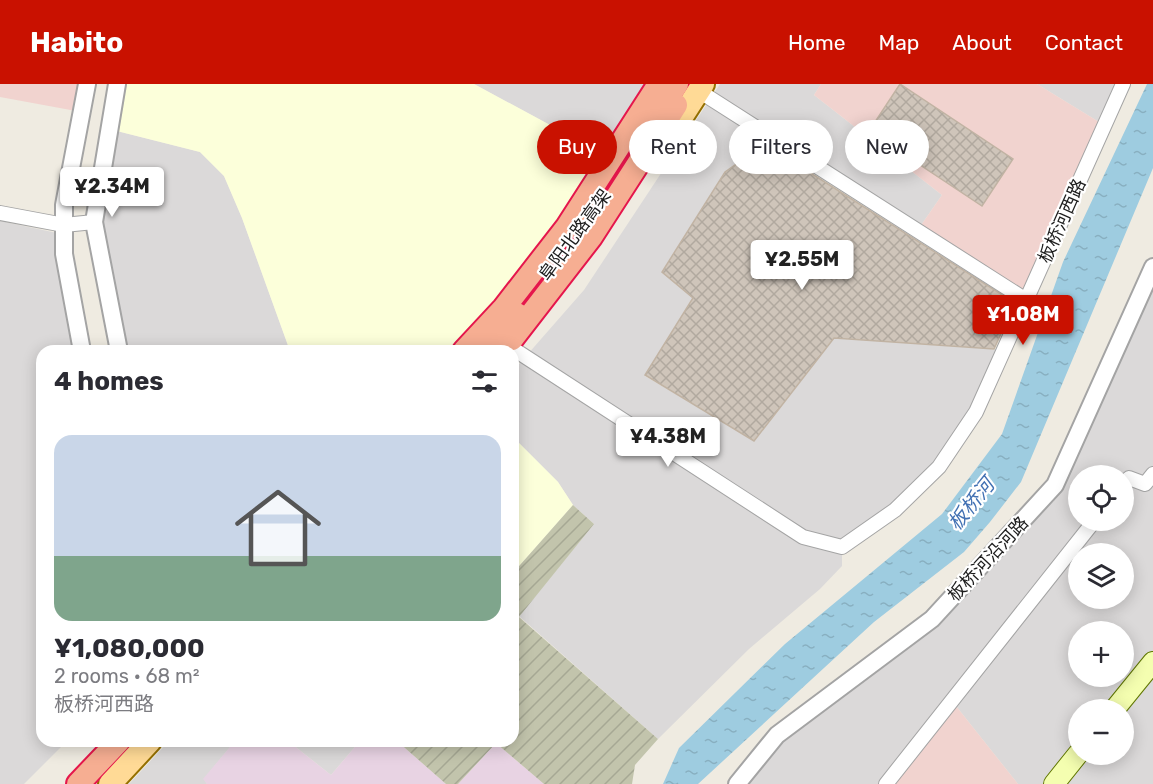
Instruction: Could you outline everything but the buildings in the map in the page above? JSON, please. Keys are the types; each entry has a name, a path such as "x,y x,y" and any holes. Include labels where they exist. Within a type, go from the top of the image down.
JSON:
{"highway":[{"path":"470,345 504,308 567,226 659,84"},
{"name":"阜阳北路高架","path":"511,345 591,237 692,86"},
{"name":"阜阳北路高架","path":"491,345 692,86"},
{"path":"63,784 97,747"},
{"path":"78,784 113,747"},
{"path":"94,784 129,747"}],"main road":[{"path":"1123,699 1153,662"},
{"path":"110,784 144,747"},
{"path":"1054,784 1069,765"}],"street":[{"path":"81,345 64,254 64,206 87,84"},
{"path":"117,84 94,222 118,345"},
{"name":"板桥河西路","path":"519,357 803,537 842,548 895,510 939,467 976,412 1123,84"},
{"path":"692,86 1026,300"},
{"path":"0,213 64,225 94,222"},
{"name":"板桥河沿河路","path":"737,784 777,735 932,619 1055,485 1153,267"},
{"path":"1134,480 1145,484 1153,474"},
{"path":"886,784 1086,531"}],"shaded area":[{"path":"0,84 80,84 76,111 0,97"},
{"path":"117,84 474,84 541,120 537,120 537,174 599,174 469,345 288,345 242,218 224,176 200,152 109,129"},
{"path":"474,84 648,84 617,146 617,120 541,120"},
{"path":"720,84 821,84 814,95 846,120 845,174 915,174 942,195 917,231 828,174 833,174 833,120 729,120 729,169 662,272 693,298 645,376 754,440 834,338 1004,350 939,467 842,547 842,566 820,589 749,649 658,739 519,616 594,524 573,505 558,482 519,443 519,364 584,290 661,174 717,174 717,120 696,120"},
{"path":"821,84 1037,84 1099,122 1026,300 917,231 942,195 915,174 929,174 929,120 846,120 814,95"},
{"path":"1037,84 1117,84 1099,122"},
{"path":"109,129 200,152 224,176 242,218 288,345 118,345 94,222"},
{"path":"0,221 57,233 76,345 36,345 36,747 61,747 24,784 0,784"},
{"path":"1153,267 1153,784 1018,784 952,701 886,784 737,784 777,735 932,619 1055,485"},
{"path":"519,443 558,482 573,505 519,566"},
{"path":"573,505 594,524 519,617 519,566"},
{"path":"519,617 658,739 635,765 632,784 544,784 501,747 519,747"},
{"path":"952,701 1018,784 886,784"},
{"path":"163,747 230,747 204,779 207,784 129,784"},
{"path":"230,747 296,747 331,775 355,747 404,747 446,784 207,784 203,779"},
{"path":"296,747 355,747 331,775"},
{"path":"404,747 492,747 458,784 446,784"},
{"path":"492,747 501,747 544,784 458,784"}],"water":[{"name":"板桥河","path":"1147,84 1153,84 1153,168 1021,482 964,552 874,622 698,784 663,784 679,748 785,644 942,514 1002,434 1063,262"}]}
